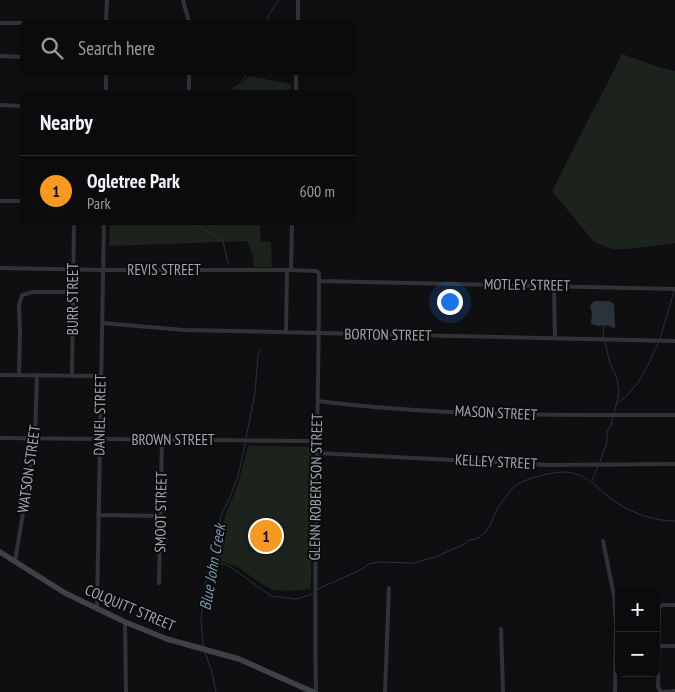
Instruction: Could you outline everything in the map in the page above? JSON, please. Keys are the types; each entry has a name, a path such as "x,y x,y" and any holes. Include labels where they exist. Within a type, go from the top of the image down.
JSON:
{"street":[{"path":"106,20 107,0"},
{"path":"183,0 188,20"},
{"path":"298,0 298,20"},
{"path":"0,23 20,23"},
{"path":"0,56 20,57"},
{"path":"106,75 106,90"},
{"path":"188,90 189,75"},
{"path":"296,75 296,90"},
{"path":"0,105 20,106"},
{"path":"0,201 20,201"},
{"name":"BURR STREET","path":"72,376 74,225"},
{"name":"DANIEL STREET","path":"96,608 104,225"},
{"path":"286,332 292,225"},
{"name":"REVIS STREET","path":"0,268 316,271 319,273 319,281"},
{"name":"MOTLEY STREET","path":"319,281 675,289"},
{"name":"GLENN ROBERTSON STREET","path":"315,692 319,281"},
{"path":"554,286 555,338"},
{"path":"19,375 19,305 22,294 33,292 74,292"},
{"name":"BORTON STREET","path":"102,323 184,330 675,341"},
{"path":"0,375 101,376"},
{"name":"WATSON STREET","path":"15,562 35,438 37,376"},
{"name":"MASON STREET","path":"318,401 518,415 675,415"},
{"name":"BROWN STREET","path":"0,438 316,442"},
{"name":"SMOOT STREET","path":"159,583 162,440"},
{"name":"KELLEY STREET","path":"317,453 548,465 675,464"},
{"path":"98,515 161,516"},
{"path":"602,541 615,605 615,692"},
{"name":"COLQUITT STREET","path":"0,552 65,593 125,622 167,639 239,659 315,692"},
{"path":"385,692 389,588"},
{"path":"659,632 659,608 662,605 675,605"},
{"path":"125,622 126,692"},
{"path":"501,629 503,692"},
{"path":"660,646 675,646"},
{"path":"658,677 658,687 663,692 675,691"}],"shaded area":[{"path":"622,54 675,71 675,243 629,249 612,249 594,242 552,191"},
{"path":"250,76 291,84 291,90 234,90"},
{"path":"110,225 260,225 261,241 271,242 272,267 254,267 253,256 247,241 109,246"},
{"path":"594,301 609,301 614,304 615,328 591,324 592,313 590,306"},
{"path":"248,446 312,447 311,589 274,590 263,585 238,567 215,559 226,513 237,488"}],"waterway":[{"name":"Blue John Creek","path":"267,20 279,0"},
{"name":"Blue John Creek","path":"231,90 239,85 247,75"},
{"name":"Blue John Creek","path":"200,225 223,241 228,263"},
{"path":"660,339 674,291"},
{"path":"604,325 604,338"},
{"path":"600,462 619,394 617,378 610,363 605,342"},
{"path":"618,403 632,391 658,343"},
{"name":"Blue John Creek","path":"246,438 255,393 260,350"},
{"name":"Blue John Creek","path":"203,646 201,619 209,563 217,546 221,515 238,476 245,444"},
{"path":"592,480 598,466"},
{"path":"316,591 369,564 379,562 414,563 435,557 465,544 469,540 480,537 490,526 498,508 516,485 528,479 550,474 562,472 578,475 630,510 652,518 675,521"},
{"path":"209,563 224,564 232,568 271,596 296,599 313,594"},
{"name":"Blue John Creek","path":"205,652 216,692"}],"place":[{"name":"Ogletree Park","path":"266,536"}]}
